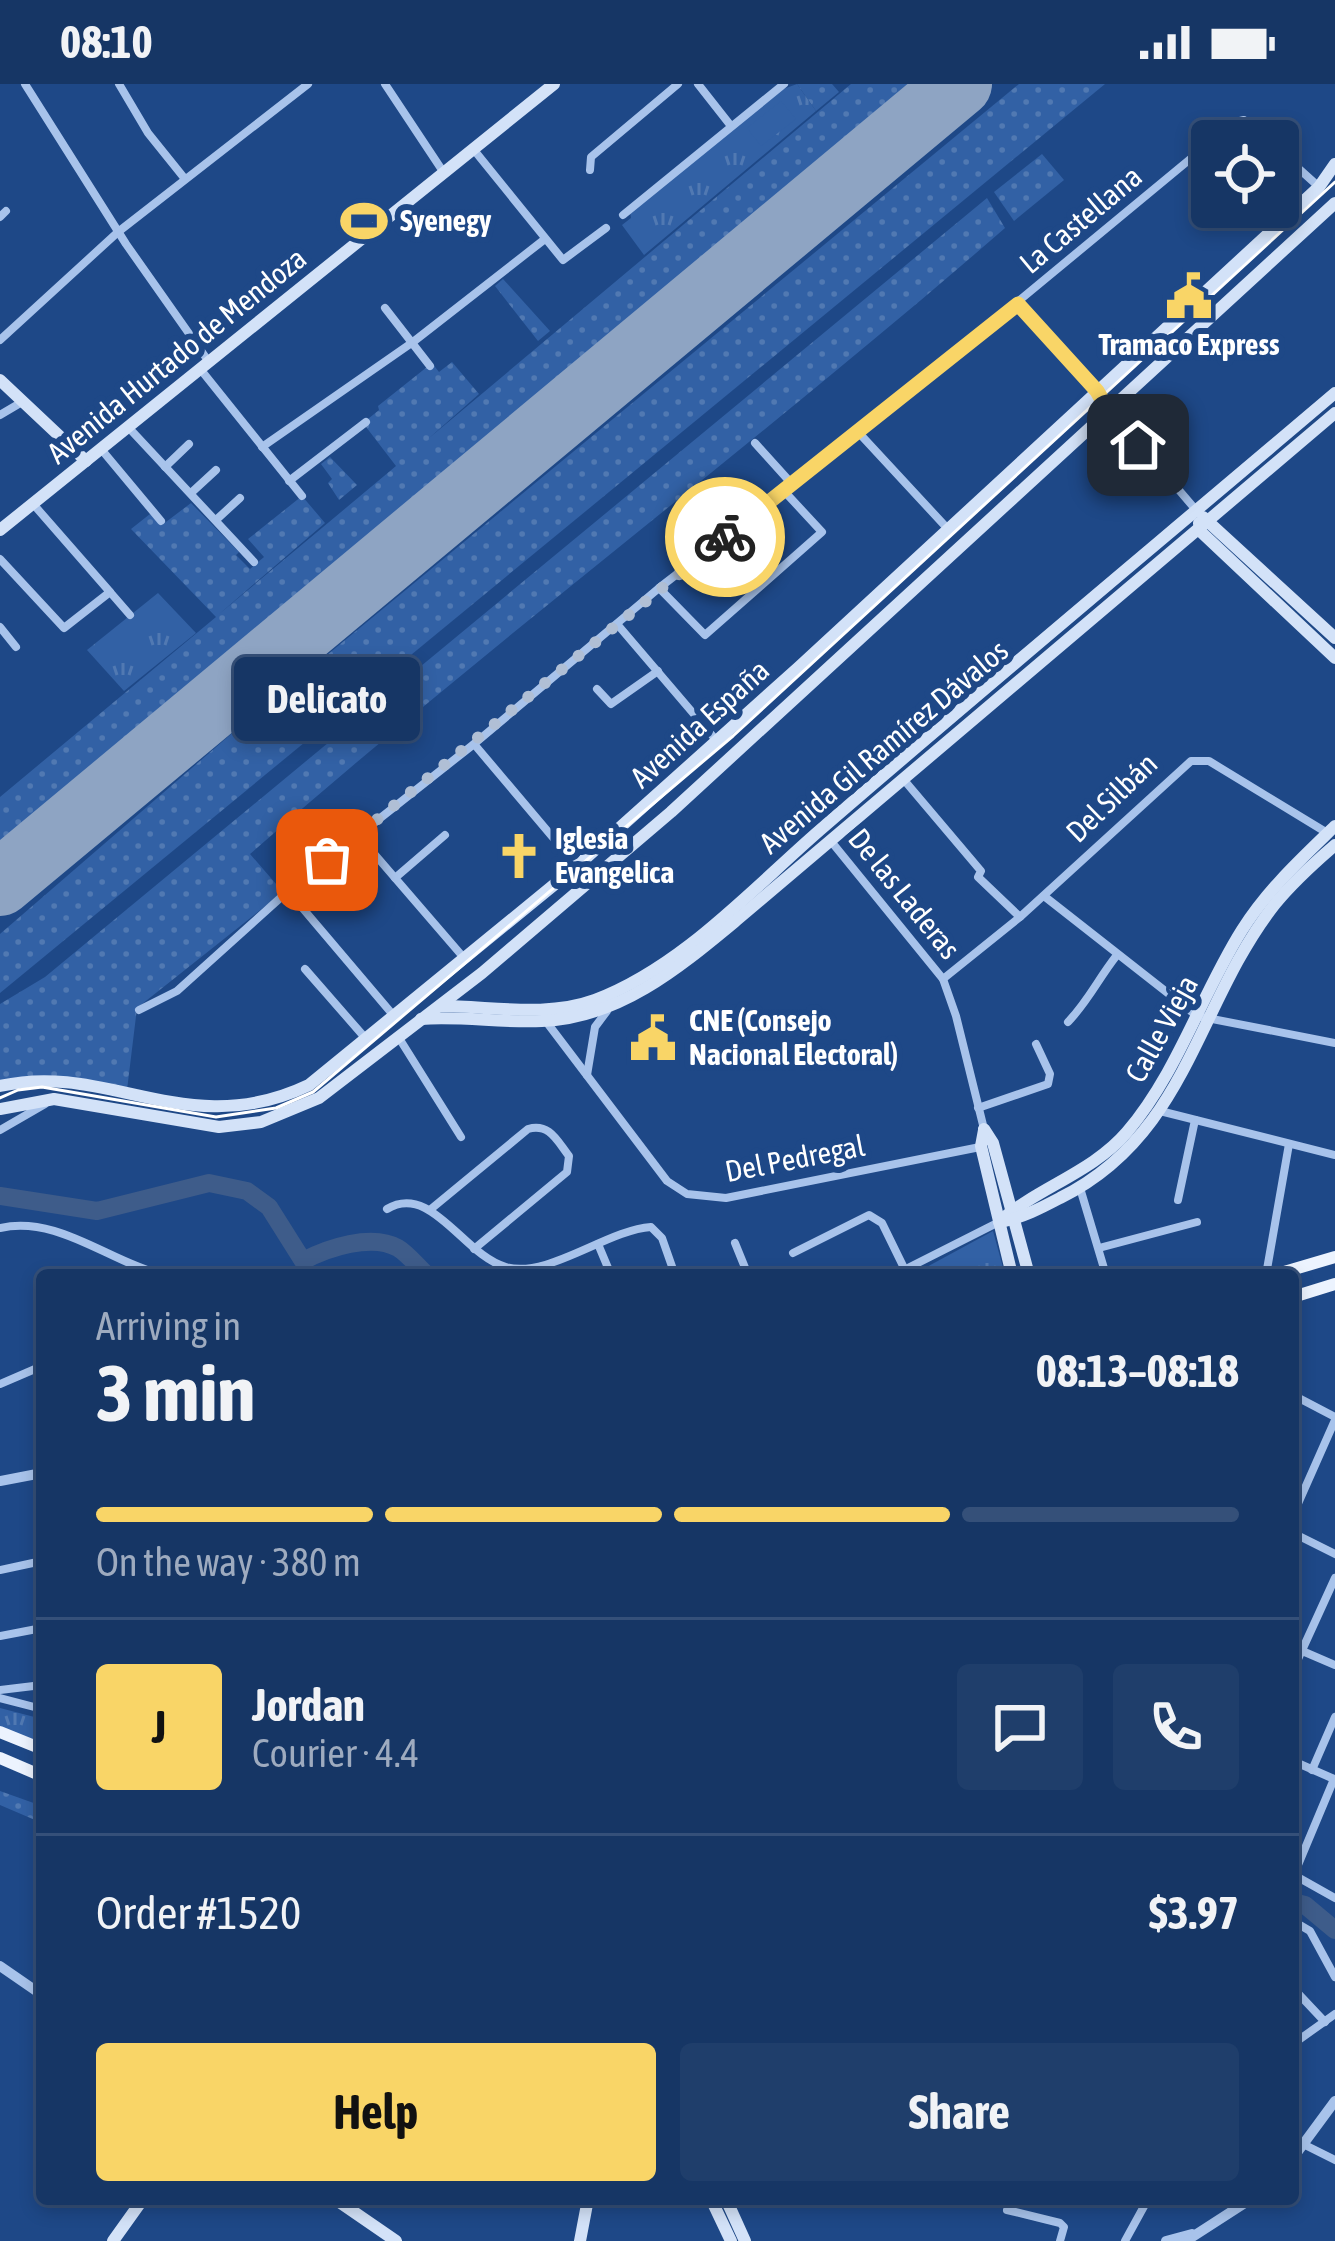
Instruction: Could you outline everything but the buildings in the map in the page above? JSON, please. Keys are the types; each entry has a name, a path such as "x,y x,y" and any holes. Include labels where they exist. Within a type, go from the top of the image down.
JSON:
{"main road":[{"name":"Avenida Hurtado de Mendoza","path":"0,530 554,84"},
{"name":"Avenida España","path":"0,1086 56,1083 208,1108 259,1104 309,1085 577,866 1319,188 1335,164"},
{"name":"Avenida España","path":"0,1109 54,1099 196,1126 249,1124 320,1099 482,973 670,812 1335,203"},
{"path":"0,380 86,461"},
{"name":"Avenida Gil Ramírez Dávalos","path":"419,1019 581,1017 610,1008 676,967 1335,393"},
{"name":"Avenida Gil Ramírez Dávalos","path":"825,834 904,780 1335,413"},
{"path":"1196,510 1204,526 1300,616 1335,658"},
{"path":"1300,616 1335,638"},
{"name":"Calle Vieja","path":"1008,1218 1080,1188 1118,1160 1160,1111 1264,896 1333,834"},
{"name":"Avenida Gil Ramírez Dávalos","path":"410,1005 495,1008 543,1016 618,990 745,905"},
{"path":"482,973 478,994 495,1008"},
{"name":"Calle Vieja","path":"1008,1218 1082,1171 1127,1132 1204,1018"},
{"name":"De las Laderas","path":"984,1129 1026,1269"},
{"name":"De las Laderas","path":"1008,1218 1012,1269"},
{"path":"1292,1269 1335,1257"},
{"path":"1299,1296 1335,1284"},
{"path":"0,1732 36,1747"},
{"path":"0,1758 36,1773"},
{"path":"113,2241 139,2205"},
{"path":"344,2205 396,2241"},
{"path":"580,2241 587,2205"},
{"path":"714,2205 731,2241"},
{"path":"729,2205 745,2241"}],"street":[{"path":"25,84 204,366 302,496"},
{"path":"119,84 148,133 184,179"},
{"path":"0,340 118,232 308,84"},
{"path":"385,84 444,172"},
{"path":"590,170 591,157 678,84"},
{"path":"698,84 731,126"},
{"path":"623,215 784,84"},
{"path":"473,149 564,260 606,228"},
{"name":"La Castellana","path":"139,1010 177,992 288,892 659,589 860,433 1191,159"},
{"path":"1299,169 1319,188"},
{"path":"262,447 413,342 545,239"},
{"path":"1018,304 1196,510"},
{"path":"385,308 430,366"},
{"path":"0,416 23,401"},
{"path":"289,481 366,422"},
{"path":"129,428 254,562"},
{"path":"860,433 947,528"},
{"path":"659,589 705,634 822,532 755,443"},
{"path":"165,467 189,444"},
{"path":"101,449 161,521"},
{"path":"191,493 216,470"},
{"path":"216,520 240,498"},
{"path":"33,503 130,616"},
{"path":"0,560 64,628 110,592"},
{"path":"617,624 716,740"},
{"path":"0,627 16,647"},
{"path":"597,689 611,704 658,670"},
{"path":"474,744 577,866"},
{"name":"Del Silbán","path":"943,979 1044,896 1191,760 1209,761 1333,834"},
{"path":"904,780 981,871 978,877 1020,917"},
{"name":"De las Laderas","path":"825,834 943,979 984,1129"},
{"path":"358,836 465,959"},
{"path":"395,878 445,836"},
{"path":"288,892 395,1017"},
{"path":"1044,896 1204,1018 1335,1042"},
{"path":"1067,1022 1091,998 1093,985 1118,955"},
{"path":"305,969 367,1040"},
{"path":"586,1076 595,1027 610,1008"},
{"name":"Del Pedregal","path":"543,1016 667,1180 702,1198 727,1198 987,1144"},
{"path":"399,1037 461,1138"},
{"path":"978,1108 1048,1084 1050,1074 1036,1044"},
{"path":"0,1130 54,1099"},
{"path":"1160,1111 1335,1155"},
{"path":"1178,1200 1195,1120"},
{"path":"430,1209 528,1129 537,1126 551,1132 569,1156 567,1172 474,1250"},
{"path":"1271,1269 1289,1144"},
{"path":"1080,1188 1105,1269"},
{"path":"387,1209 410,1202 430,1209 474,1250 493,1264 510,1269"},
{"path":"793,1253 869,1215 882,1223 905,1269"},
{"name":"Calle Vieja","path":"907,1269 1008,1218"},
{"path":"1100,1248 1197,1222"},
{"path":"521,1269 644,1227 659,1233 673,1269"},
{"path":"0,1228 46,1228 140,1269"},
{"path":"734,1243 745,1269"},
{"path":"598,1244 608,1269"},
{"path":"0,1384 36,1369"},
{"path":"1299,1398 1335,1418 1299,1501"},
{"path":"0,1481 36,1474"},
{"path":"1299,1537 1335,1554"},
{"path":"0,1570 36,1562"},
{"path":"1299,1647 1335,1578"},
{"path":"0,1636 36,1629"},
{"path":"1299,1649 1335,1665"},
{"path":"0,1694 36,1686"},
{"path":"0,1694 36,1707"},
{"path":"1312,1770 1335,1717"},
{"path":"1299,1764 1334,1779 1299,1862"},
{"path":"1299,1879 1335,1898"},
{"path":"1299,1925 1310,1931 1335,1977"},
{"path":"0,1966 36,1991"},
{"path":"1299,1994 1325,2022"},
{"path":"1299,2039 1335,2014"},
{"path":"1299,2150 1335,2101"},
{"path":"1303,2144 1335,2160"},
{"path":"1125,2241 1145,2205"},
{"path":"1166,2241 1189,2238 1241,2205"},
{"path":"1006,2210 1060,2223 1064,2227 1060,2241"}],"green space":[{"path":"797,84 832,84 839,92 816,111"},
{"path":"797,84 816,111 644,255 622,225 631,218 630,211 778,91"},
{"path":"851,84 912,84 0,845 0,797 216,617 131,529 150,514 162,525 191,503 250,569 264,557 248,539 302,496 325,523 218,615 396,466 363,423 378,406 432,363 439,372 452,362 479,394 428,439"},
{"path":"1019,84 1105,84 0,993 0,934 230,735"},
{"path":"781,101 796,119 761,146 747,128"},
{"path":"1042,154 1064,180 1014,221 994,192"},
{"path":"987,198 1005,228 250,854 283,892 137,1008 127,1090 0,1083 0,1004 45,977"},
{"path":"503,279 550,331 538,341 495,286"},
{"path":"330,457 357,485 339,500 321,464"},
{"path":"158,593 196,633 124,691 87,650"},
{"path":"993,1231 1003,1269 923,1269"},
{"path":"0,1708 36,1717 36,1743 0,1728"},
{"path":"0,1791 36,1804 36,1820 0,1805"}],"waterway":[{"path":"0,1196 97,1211 209,1183 247,1191 269,1207 303,1261 337,1247 376,1242 398,1248 421,1269"},
{"path":"1299,1904 1335,1930"}],"runway":[{"path":"0,883 959,84"}],"tram line":[{"path":"0,1098 42,1087 216,1117 276,1108 313,1092 733,736 1335,182"}],"way so far":[{"path":"327,860 725,537"}],"place":[{"name":"Syenegy","path":"364,221"},
{"name":"Tramaco Express","path":"1189,296"},
{"name":"Iglesia Evangelica","path":"519,856"},
{"name":"Delicato","path":"327,860"},
{"name":"CNE (Consejo Nacional Electoral)","path":"653,1038"}],"route":[{"path":"725,537 1018,304 1097,391 1138,445"}]}
